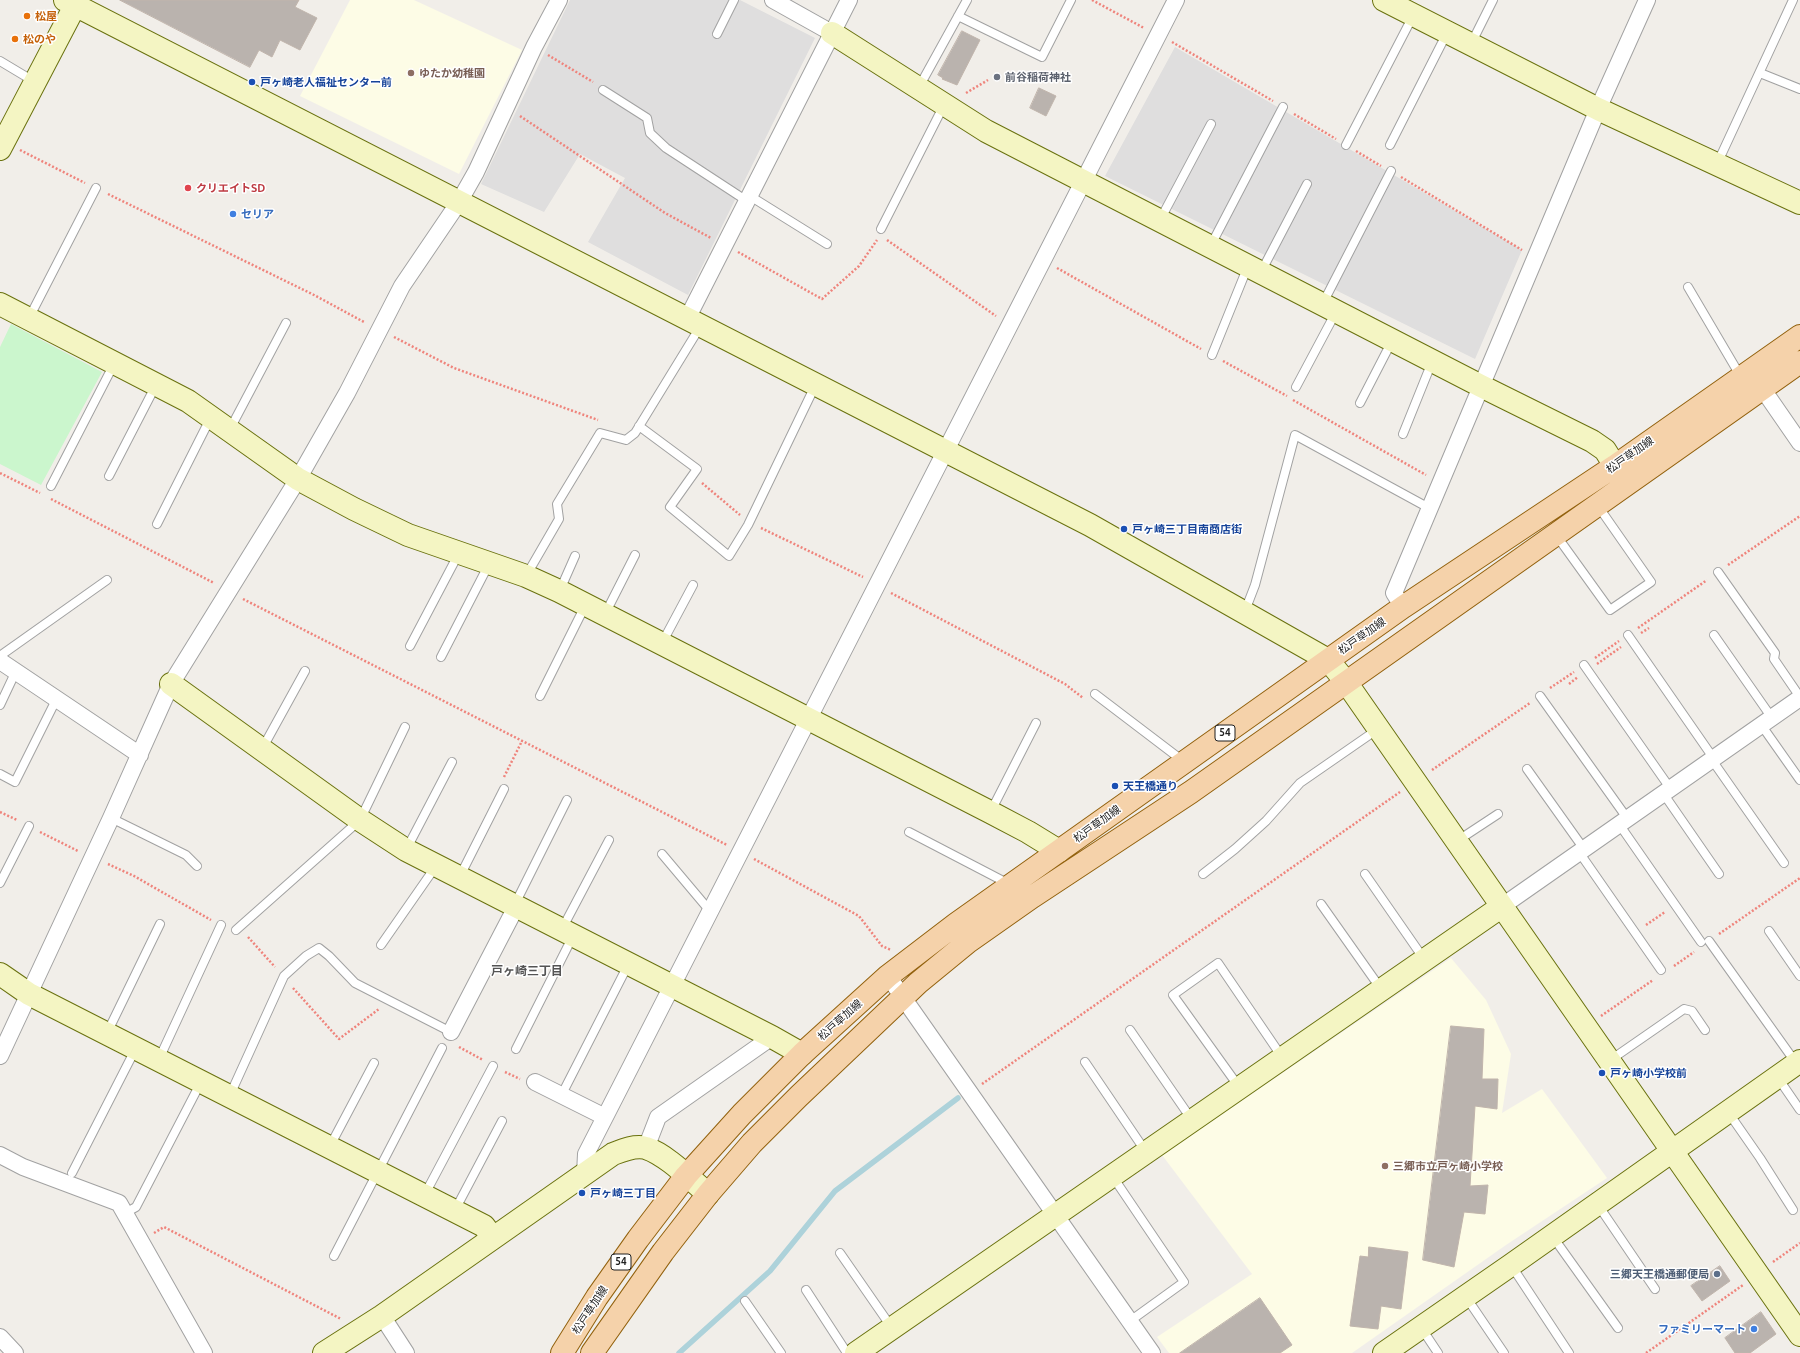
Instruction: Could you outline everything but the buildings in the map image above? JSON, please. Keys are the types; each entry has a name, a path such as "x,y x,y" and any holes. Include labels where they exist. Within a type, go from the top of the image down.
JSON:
{"main road":[{"name":"松戸草加線","path":"562,1353 602,1290 638,1239 686,1176 742,1114 802,1054 888,976 1011,885 1403,607 1615,466 1800,336"},
{"name":"松戸草加線","path":"592,1353 663,1252 708,1194 752,1143 902,997 968,942 1190,792 1800,362"}],"street":[{"path":"0,1056 112,818 171,684 298,479 347,393 402,286 459,202 476,172 534,47 559,0"},
{"path":"773,0 832,33 986,131 1083,182 1330,307 1392,341 1592,441 1605,450 1615,466"},
{"path":"693,323 724,245 849,0"},
{"path":"585,1174 586,1154 604,1117 1176,0"},
{"path":"1384,0 1598,110 1800,203"},
{"path":"1403,607 1394,593 1535,258 1646,0"},
{"path":"0,149 35,82 73,2 693,323 1090,525 1245,611 1328,660 1346,682 1800,1335"},
{"path":"0,304 188,401 298,479 408,535 526,576 559,591 990,812 1028,832 1059,851"},
{"path":"1762,388 1800,443"},
{"path":"0,661 140,754"},
{"path":"171,684 360,820 406,850 772,1037 802,1054"},
{"path":"856,1353 1582,851 1667,790 1767,722 1800,697"},
{"path":"452,1032 515,907"},
{"path":"0,974 29,994 202,1080 484,1226 493,1238"},
{"path":"888,976 1152,1353"},
{"path":"646,1148 658,1117 772,1037"},
{"path":"1384,1353 1552,1237 1672,1150 1798,1062"},
{"path":"534,1082 604,1117"},
{"path":"324,1353 382,1316 613,1154 634,1147 646,1148 662,1157 708,1194"},
{"path":"0,1155 24,1167 119,1203 204,1353"},
{"path":"382,1316 406,1353"},
{"path":"0,1337 15,1353"}],"lane":[{"path":"717,34 734,0"},
{"path":"958,16 1042,58 1071,0"},
{"path":"1470,45 1493,0"},
{"path":"1717,164 1793,0"},
{"path":"918,89 958,16 964,1"},
{"path":"1346,145 1413,15"},
{"path":"1390,145 1448,32"},
{"path":"0,62 35,82"},
{"path":"1760,73 1800,89"},
{"path":"603,90 647,118 650,133 666,148 827,244"},
{"path":"881,229 944,105"},
{"path":"1211,246 1283,107"},
{"path":"1160,220 1211,124"},
{"path":"1296,387 1390,171"},
{"path":"1212,355 1255,269 1307,184"},
{"path":"29,319 96,188"},
{"path":"1688,287 1741,377"},
{"path":"230,430 286,322"},
{"path":"526,576 559,519 557,504 600,433 626,440 635,433 693,323"},
{"path":"1360,403 1392,341"},
{"path":"1403,434 1433,361"},
{"path":"51,486 114,363"},
{"path":"109,476 156,385"},
{"path":"639,426 697,469 670,507 729,556 748,524 748,521 816,385"},
{"path":"157,524 211,417"},
{"path":"1245,611 1255,585 1295,435 1429,508"},
{"path":"1555,535 1610,610 1651,582 1596,505"},
{"path":"410,646 459,553"},
{"path":"540,696 595,610 634,555"},
{"path":"559,591 574,556"},
{"path":"441,657 489,563"},
{"path":"1718,572 1775,653 1774,659 1800,697"},
{"path":"0,656 106,580"},
{"path":"662,644 693,585"},
{"path":"1714,635 1767,722 1800,780"},
{"path":"1630,637 1784,863"},
{"path":"1586,668 1667,790 1719,874"},
{"path":"0,705 16,671"},
{"path":"262,749 305,671"},
{"path":"1094,694 1184,762"},
{"path":"1540,696 1623,821 1675,905 1798,1062"},
{"path":"0,774 15,782 57,698"},
{"path":"990,812 1036,723"},
{"path":"236,930 360,820 406,727"},
{"path":"1203,874 1235,849 1266,821 1300,783 1378,728"},
{"path":"406,850 452,762"},
{"path":"1527,769 1661,970"},
{"path":"459,877 504,789"},
{"path":"515,907 567,800"},
{"path":"1456,841 1498,814"},
{"path":"112,818 186,855 197,866"},
{"path":"0,883 29,826"},
{"path":"909,832 1011,885"},
{"path":"516,1049 609,840"},
{"path":"662,854 710,911"},
{"path":"381,945 436,866"},
{"path":"1365,874 1425,959"},
{"path":"1321,904 1381,990"},
{"path":"107,1033 160,924"},
{"path":"159,1059 222,925"},
{"path":"1769,931 1800,976"},
{"path":"230,1095 284,976 306,956 319,948 329,956 355,983 452,1032"},
{"path":"1239,1088 1173,995 1218,963 1283,1058"},
{"path":"561,1096 629,964"},
{"path":"1609,1061 1684,1009 1692,1011 1705,1030"},
{"path":"1130,1030 1192,1121"},
{"path":"72,1173 136,1048"},
{"path":"334,1256 442,1048"},
{"path":"1085,1062 1146,1153"},
{"path":"330,1146 374,1063"},
{"path":"424,1195 493,1066"},
{"path":"1777,1077 1800,1110"},
{"path":"125,1213 136,1207 202,1080"},
{"path":"1728,1111 1793,1210"},
{"path":"454,1210 502,1121"},
{"path":"1113,1176 1184,1282 1130,1321"},
{"path":"1597,1205 1655,1289"},
{"path":"1552,1237 1618,1328"},
{"path":"840,1253 892,1328"},
{"path":"1511,1265 1569,1353"},
{"path":"806,1290 847,1353"},
{"path":"1465,1297 1504,1353"},
{"path":"745,1301 782,1353"},
{"path":"1421,1327 1438,1353"}],"path":[{"path":"1092,0 1170,41 1535,258"},
{"path":"534,47 591,80 603,90"},
{"path":"966,93 988,80"},
{"path":"507,107 665,213 822,299 859,266 880,236 1010,325"},
{"path":"1052,265 1440,482"},
{"path":"0,473 41,494"},
{"path":"48,498 741,852 859,916 882,946 893,951"},
{"path":"978,1087 1415,782 1540,696 1586,668 1718,572 1800,516"},
{"path":"1569,684 1586,668 1630,637 1649,628"},
{"path":"504,789 503,779 522,741"},
{"path":"1635,933 1675,905"},
{"path":"148,1237 164,1227 346,1322"},
{"path":"1771,1263 1800,1243"},
{"path":"1646,1353 1746,1283"}],"shaded area":[{"name":"ゆたか幼稚園","path":"350,0 414,0 522,50 459,174 300,96"},
{"path":"570,0 740,0 815,38 688,295 588,242 625,178 580,154 544,212 481,184"},
{"path":"1175,47 1522,250 1475,359 1105,176"},
{"name":"三郷市立戸ヶ崎小学校","path":"1451,958 1486,1000 1511,1054 1502,1113 1542,1089 1607,1178 1506,1245 1352,1353 1169,1353 1157,1337 1252,1274 1162,1155"}],"green space":[{"path":"11,324 102,372 41,485 0,464 0,347"}],"waterway":[{"path":"679,1353 770,1271 835,1191 958,1098"}],"place":[{"name":"松屋","path":"27,16"},
{"name":"松のや","path":"15,39"},
{"name":"ゆたか幼稚園","path":"411,73"},
{"name":"前谷稲荷神社","path":"997,77"},
{"name":"戸ヶ崎老人福祉センター前","path":"252,82"},
{"name":"クリエイトSD","path":"188,188"},
{"name":"セリア","path":"233,214"},
{"name":"戸ヶ崎三丁目南商店街","path":"1124,529"},
{"name":"天王橋通り","path":"1115,786"},
{"name":"戸ヶ崎小学校前","path":"1602,1073"},
{"name":"三郷市立戸ヶ崎小学校","path":"1385,1166"},
{"name":"戸ヶ崎三丁目","path":"582,1193"},
{"name":"三郷天王橋通郵便局","path":"1717,1274"},
{"name":"ファミリーマート","path":"1754,1329"}],"district":[{"name":"戸ヶ崎三丁目","path":"527,971"}]}
